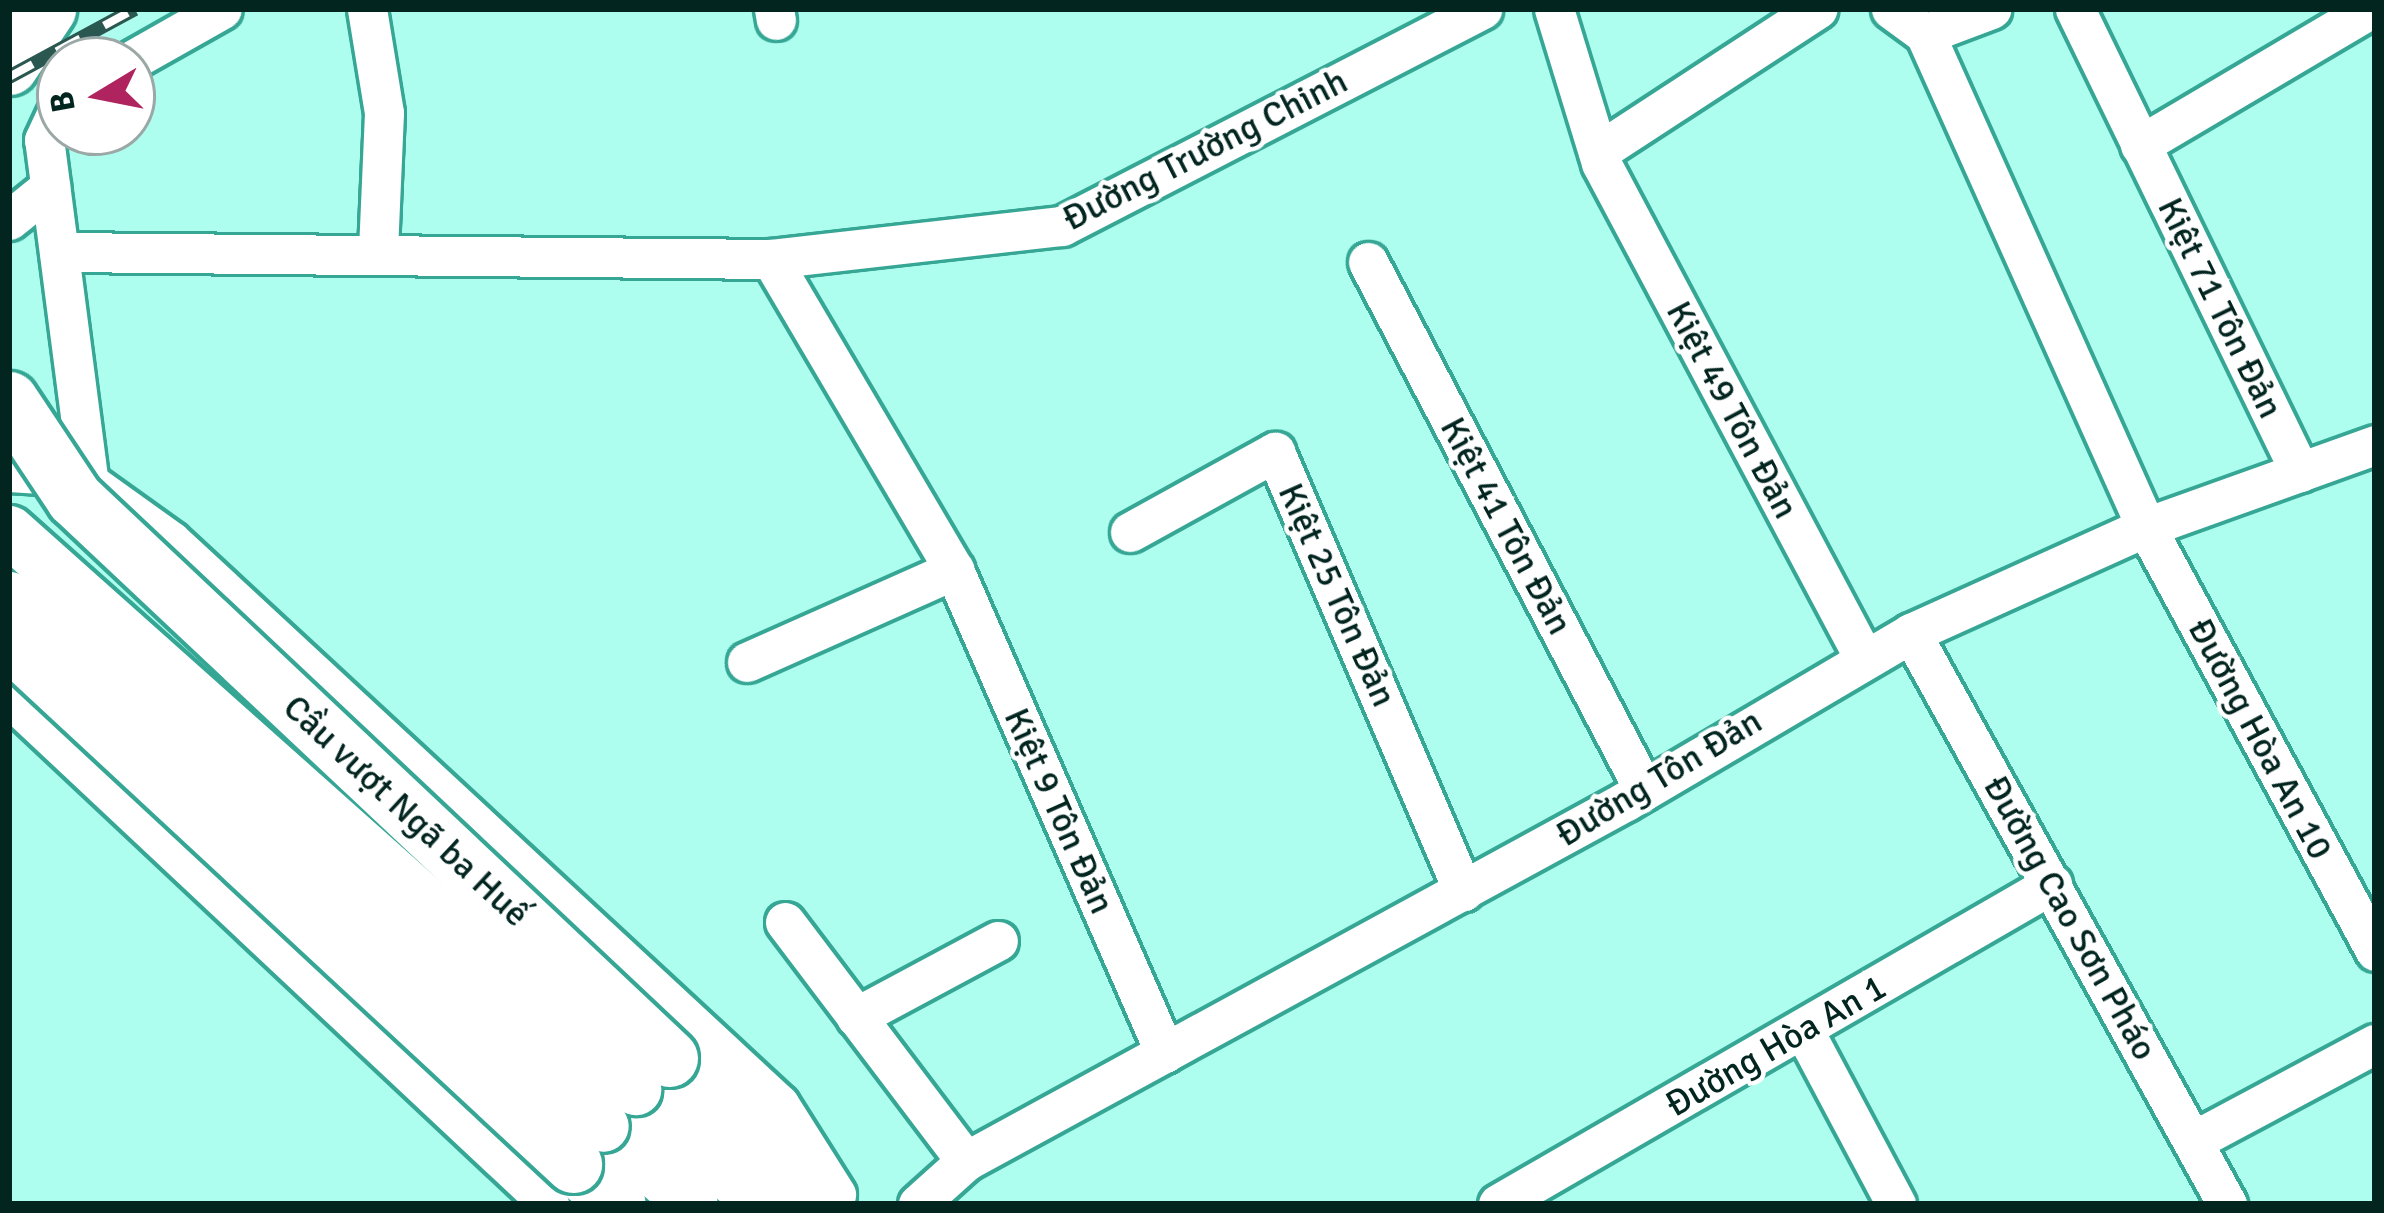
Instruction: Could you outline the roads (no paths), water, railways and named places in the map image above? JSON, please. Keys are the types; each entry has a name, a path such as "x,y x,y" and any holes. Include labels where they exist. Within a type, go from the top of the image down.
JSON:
{"highway":[{"path":"9,66 47,9"},
{"name":"Cầu vượt Ngã ba Huế","path":"9,400 74,498 823,1204"},
{"path":"9,640 561,1184 617,1204"}],"main road":[{"name":"Cầu vượt Ngã ba Huế","path":"9,531 761,1204"},
{"path":"9,597 692,1204"}],"street":[{"path":"9,20 34,9"},
{"path":"156,46 222,9"},
{"path":"367,9 384,113 378,251"},
{"name":"Đường Trường Chinh","path":"58,252 378,251 771,259 1062,226 1482,9"},
{"name":"Kiệt 49 Tôn Đản","path":"1554,9 1600,158 1864,658"},
{"path":"1600,158 1816,9"},
{"path":"1891,9 1924,34 1991,9"},
{"name":"Kiệt 71 Tôn Đản","path":"2074,9 2300,472"},
{"path":"2140,145 2360,14"},
{"name":"Đường Hòa An 10","path":"1924,34 2146,527 2375,951"},
{"path":"46,156 88,477"},
{"path":"9,220 50,187"},
{"name":"Kiệt 9 Tôn Đản","path":"771,259 954,570 1165,1053"},
{"name":"Kiệt 41 Tôn Đản","path":"1368,262 1645,790"},
{"path":"9,442 88,477 171,541 778,1104 842,1204"},
{"name":"Đường Tôn Đản","path":"918,1204 966,1161 1645,790 1911,633 2146,527 2375,445"},
{"name":"Kiệt 25 Tôn Đản","path":"1130,532 1275,452 1463,891"},
{"path":"9,472 88,477"},
{"path":"21,706 100,715 155,684 178,620 171,541"},
{"path":"747,662 954,570"},
{"name":"Đường Cao Sơn Pháo","path":"1911,633 2227,1204"},
{"path":"21,706 561,1184"},
{"name":"Đường Hòa An 1","path":"1498,1204 2052,884"},
{"path":"784,922 966,1161"},
{"path":"856,1016 998,940"},
{"path":"1804,1031 1896,1204"},
{"path":"2194,1141 2375,1044"}],"railway":[{"path":"9,77 135,9"}]}
